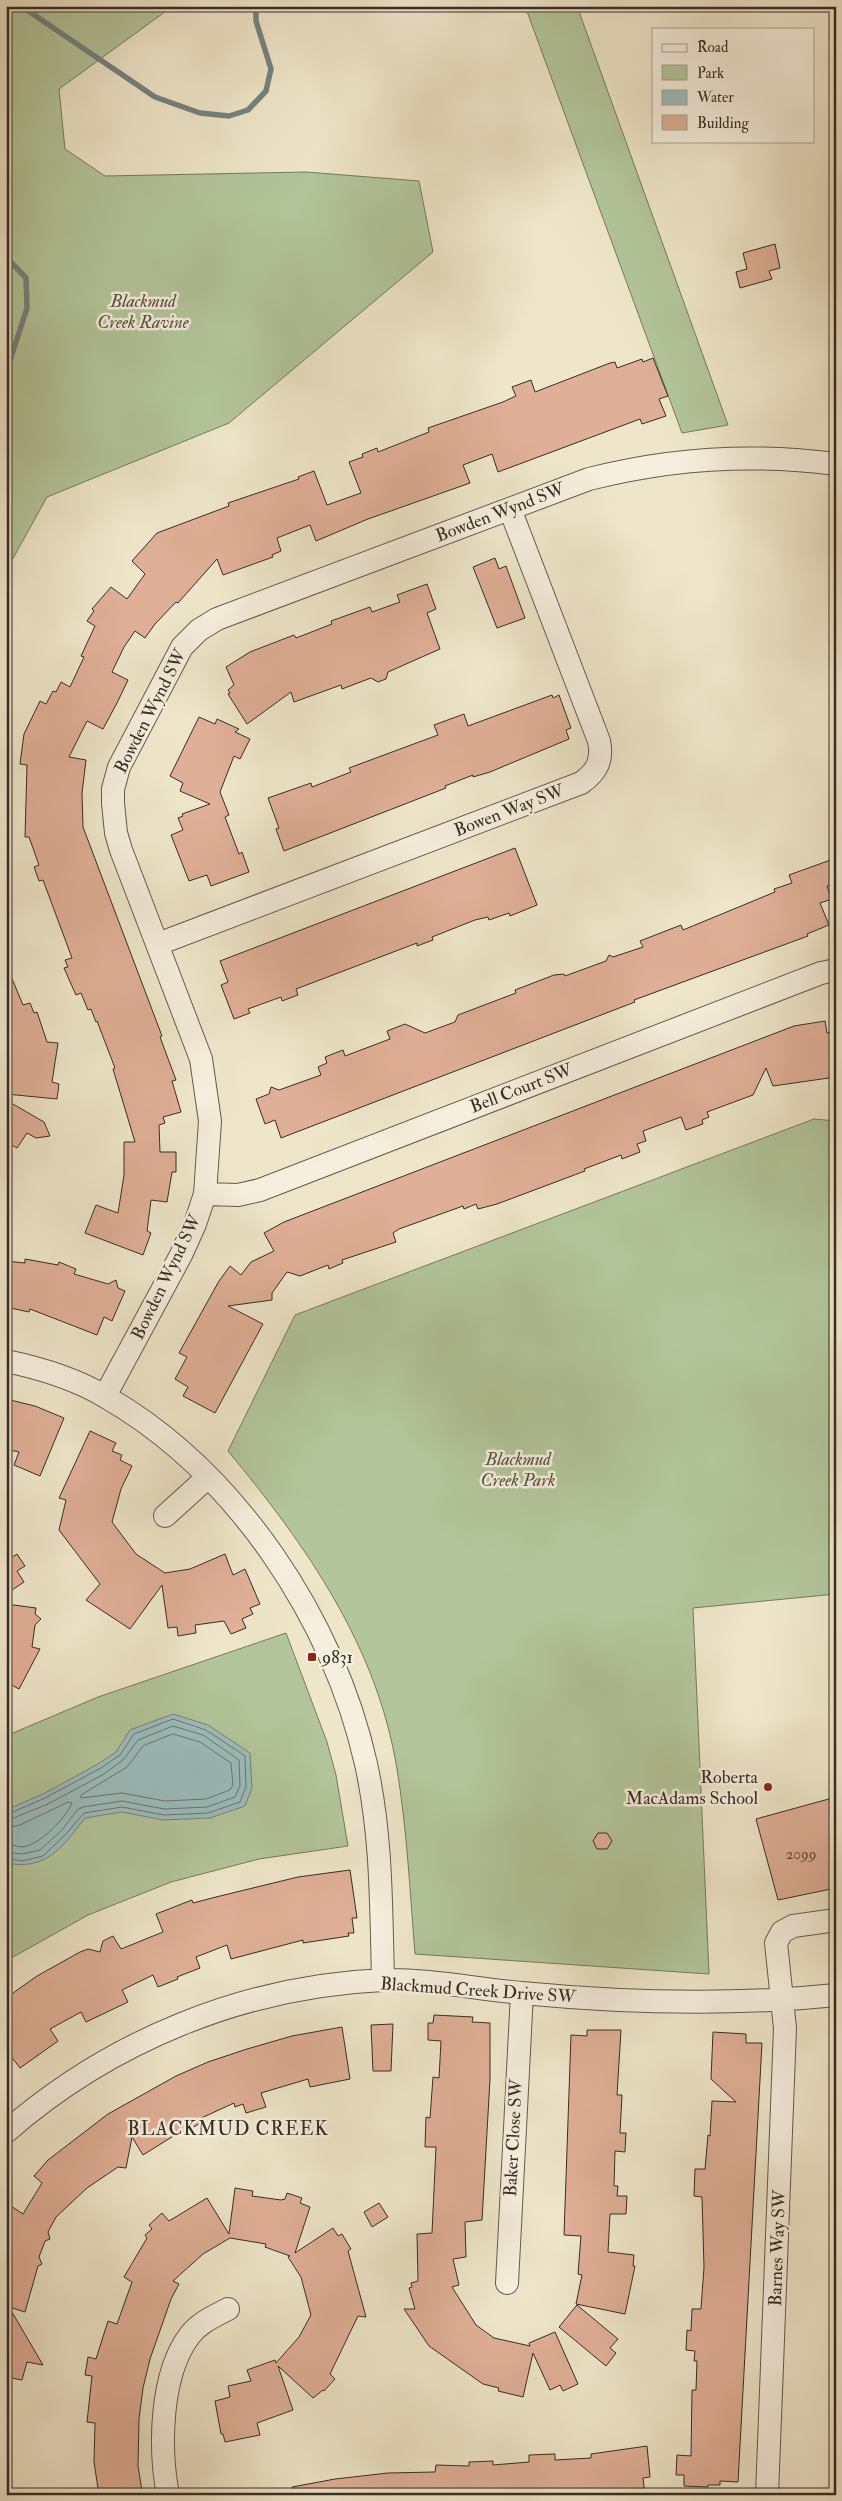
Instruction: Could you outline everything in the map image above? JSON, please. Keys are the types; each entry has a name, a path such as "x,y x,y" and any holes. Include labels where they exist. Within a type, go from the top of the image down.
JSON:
{"street":[{"name":"Bowden Wynd SW","path":"105,1396 181,1255 205,1194 210,1120 205,1075 194,1038 121,850 114,817 113,789 119,766 182,647 199,630 217,619 589,479 673,462 767,457 836,464"},
{"name":"Bowen Way SW","path":"158,944 581,783 593,773 601,758 599,741 510,509"},
{"name":"Bell Court SW","path":"205,1194 238,1195 254,1192 821,973 836,970"},
{"path":"6,1361 57,1376 105,1396 170,1441 208,1477 237,1510 289,1578 321,1637 355,1721 375,1816 380,1864 383,1980"},
{"path":"165,1516 208,1477"},
{"name":"Barnes Way SW","path":"767,2495 785,2028 776,1943 782,1932 793,1926 836,1920"},
{"name":"Blackmud Creek Drive SW","path":"6,2132 57,2092 126,2049 196,2018 265,1997 314,1988 383,1980 646,2002 782,2001 836,1995"},
{"name":"Baker Close SW","path":"506,2283 522,1993"},
{"path":"168,2495 162,2440 166,2407 175,2366 190,2335 208,2320 228,2308"}],"green space":[{"name":"Blackmud Creek Ravine","path":"6,6 173,6 59,89 65,149 105,176 306,172 419,181 433,252 229,423 47,497 6,571"},
{"path":"525,6 577,6 728,425 682,433"},
{"name":"Blackmud Creek Park","path":"814,1119 836,1121 836,1594 693,1608 709,1974 415,1954 406,1838 397,1769 387,1724 373,1681 355,1639 334,1599 310,1560 257,1487 228,1451 295,1315"},
{"path":"286,1633 327,1742 336,1775 348,1846 259,1859 171,1882 88,1915 6,1961 6,1736 98,1697"}],"water":[{"path":"173,1714 208,1725 250,1753 252,1788 245,1806 210,1818 163,1820 122,1812 85,1818 61,1847 43,1860 20,1865 6,1863 6,1810 43,1794 98,1764 116,1752 130,1730"}],"building":[{"path":"775,244 780,268 769,271 772,279 740,288 736,272 747,269 743,253"},
{"path":"653,358 668,396 659,399 666,416 642,424 640,419 498,472 492,454 463,465 470,483 368,519 316,541 310,525 277,538 281,551 272,555 273,557 223,575 217,559 178,603 176,602 155,624 145,638 135,631 124,647 112,672 128,680 118,701 103,729 87,721 69,757 86,760 82,793 83,827 162,1036 160,1037 176,1080 172,1081 181,1112 163,1117 165,1123 159,1125 160,1152 176,1152 176,1172 172,1172 167,1202 151,1200 147,1231 151,1233 143,1255 85,1233 96,1205 118,1213 124,1175 124,1142 135,1142 113,1069 115,1068 97,1021 91,1009 88,1010 81,993 76,995 64,968 68,967 65,960 72,958 43,880 39,881 34,867 39,865 29,837 25,837 27,765 20,764 24,734 40,701 46,704 53,691 56,692 61,682 70,687 84,657 81,656 95,626 87,621 94,611 92,609 111,587 127,599 145,574 132,561 157,533 229,506 228,503 299,479 298,477 314,471 327,505 361,493 349,462 363,457 362,454 377,448 378,452 429,432 428,428 503,402 516,396 512,387 531,380 535,392 610,363 615,362 617,368 642,359 643,362"},
{"path":"495,558 499,569 506,566 525,618 497,628 473,567"},
{"path":"427,584 436,609 427,613 440,649 388,672 386,679 378,682 371,678 342,689 341,685 294,702 291,692 247,724 228,694 230,693 228,690 234,685 226,667 250,652 294,635 296,638 332,624 331,621 370,607 372,612 400,602 397,595"},
{"path":"552,695 553,698 559,695 571,728 566,730 569,739 490,772 473,777 473,775 445,786 446,788 284,851 276,829 279,828 268,798 311,783 312,787 351,772 349,768 438,735 434,725 464,714 468,726"},
{"path":"199,717 215,724 217,719 239,729 235,732 250,739 240,759 234,756 220,792 229,815 225,817 239,854 242,852 249,872 211,886 207,875 189,881 171,835 183,830 178,818 183,816 182,814 210,804 180,791 183,783 170,776"},
{"path":"515,848 537,905 510,916 509,913 489,920 488,917 475,920 432,937 433,940 417,946 417,943 296,989 298,995 282,1001 281,997 248,1009 250,1013 234,1019 221,985 228,982 220,961"},
{"path":"836,858 836,885 827,886 832,899 820,903 829,925 807,934 808,936 634,1000 635,1002 281,1138 275,1120 265,1124 256,1099 269,1094 271,1087 279,1090 321,1075 318,1067 327,1063 325,1057 343,1050 345,1056 390,1039 387,1031 405,1024 425,1033 455,1022 458,1015 516,993 515,990 554,975 564,974 565,976 606,961 609,955 613,957 643,947 640,941 681,925 683,930 775,892 774,889 792,883 789,875"},
{"path":"6,964 23,1005 30,1003 34,1013 37,1012 47,1042 58,1043 52,1082 59,1084 57,1099 6,1094"},
{"path":"825,1021 827,1033 833,1032 836,1077 773,1086 766,1068 753,1095 707,1112 709,1117 702,1120 703,1124 686,1130 681,1117 643,1131 646,1141 637,1144 640,1152 622,1159 621,1155 584,1169 585,1171 497,1204 478,1209 476,1204 464,1209 463,1206 399,1229 393,1233 396,1242 342,1260 343,1263 329,1269 328,1265 300,1276 287,1272 272,1293 272,1300 228,1306 263,1324 215,1413 183,1396 188,1387 175,1379 187,1357 179,1353 219,1281 230,1266 241,1275 251,1262 274,1251 264,1233 284,1222 794,1026"},
{"path":"6,1100 44,1122 50,1136 36,1138 27,1133 17,1148 6,1142"},
{"path":"25,1259 58,1265 59,1262 76,1269 74,1274 108,1284 116,1280 118,1288 125,1291 112,1321 104,1317 97,1335 30,1309 29,1312 6,1307 6,1261 25,1263"},
{"path":"6,1399 35,1406 64,1418 40,1476 14,1465 19,1452 6,1449"},
{"path":"90,1431 116,1443 112,1451 122,1455 120,1460 132,1466 121,1489 112,1522 136,1554 165,1573 190,1569 225,1554 233,1575 245,1569 260,1604 250,1608 253,1614 242,1619 246,1628 231,1634 224,1621 195,1625 196,1633 178,1636 177,1627 168,1628 162,1585 130,1629 86,1600 100,1584 59,1530 66,1500 59,1498"},
{"path":"17,1554 25,1566 17,1571 24,1582 6,1594 6,1555 9,1559"},
{"path":"6,1604 36,1608 35,1614 41,1619 35,1625 32,1647 40,1649 19,1689 6,1682"},
{"path":"836,1797 836,1888 778,1900 756,1819"},
{"path":"598,1833 607,1833 612,1841 607,1849 597,1849 593,1841"},
{"path":"350,1870 357,1918 352,1918 354,1933 348,1933 349,1936 303,1943 303,1940 231,1959 227,1945 196,1957 200,1968 177,1977 178,1979 158,1987 153,1975 122,1990 128,2002 86,2022 81,2012 50,2029 58,2041 20,2068 6,2050 6,1998 37,1976 80,1952 88,1949 100,1952 103,1941 113,1936 121,1949 163,1932 156,1914 192,1900 193,1903 298,1877"},
{"path":"434,2015 473,2017 472,2022 490,2023 490,2079 482,2220 465,2222 466,2257 453,2259 459,2285 452,2287 476,2325 494,2338 530,2346 529,2343 555,2332 578,2384 563,2391 560,2385 550,2390 533,2353 523,2397 498,2391 499,2388 483,2384 429,2346 404,2309 415,2309 409,2288 412,2287 411,2283 418,2281 417,2234 432,2233 436,2147 425,2147 426,2117 430,2118 433,2077 439,2078 441,2041 428,2040 428,2023 433,2023"},
{"path":"393,2024 391,2071 373,2071 371,2025"},
{"path":"342,2027 350,2079 310,2087 308,2079 261,2093 266,2107 246,2113 243,2104 235,2107 234,2103 197,2120 199,2124 184,2132 183,2130 143,2155 132,2137 126,2168 118,2167 87,2188 56,2217 48,2232 50,2239 45,2241 39,2257 42,2264 38,2266 25,2312 9,2307 43,2365 27,2362 22,2380 6,2377 6,2215 11,2206 23,2214 42,2183 34,2176 48,2160 108,2114 176,2076 208,2062 247,2049 292,2036"},
{"path":"587,2030 621,2030 617,2095 622,2095 620,2133 626,2133 625,2152 615,2151 614,2186 618,2186 617,2196 627,2196 626,2214 610,2214 608,2252 634,2255 633,2266 635,2266 625,2314 576,2304 582,2275 578,2274 581,2236 564,2235 571,2035 587,2036"},
{"path":"713,2032 746,2034 746,2043 762,2043 738,2482 720,2481 720,2485 708,2485 708,2487 684,2486 684,2475 676,2475 677,2455 691,2456 692,2390 696,2390 697,2361 694,2361 695,2351 686,2350 687,2330 691,2331 692,2309 701,2309 704,2267 702,2197 694,2196 695,2169 705,2169 708,2135 710,2136 712,2101 736,2102 711,2079"},
{"path":"235,2188 253,2191 252,2196 281,2200 285,2199 287,2193 302,2198 300,2203 310,2207 295,2253 333,2228 338,2236 342,2234 351,2249 348,2251 366,2317 358,2316 330,2374 335,2379 324,2391 313,2398 278,2366 293,2410 257,2423 260,2435 225,2442 223,2434 221,2434 215,2401 230,2397 228,2386 251,2381 247,2370 275,2360 276,2363 299,2337 311,2315 301,2277 288,2257 290,2256 265,2247 266,2244 230,2238 203,2254 173,2281 179,2284 171,2299 150,2359 143,2388 139,2419 138,2466 142,2491 125,2495 99,2495 94,2462 95,2423 87,2422 92,2376 85,2375 88,2357 96,2359 108,2321 117,2324 132,2282 124,2277 147,2238 145,2235 152,2229 149,2225 162,2213 169,2221 207,2198 229,2234"},
{"path":"379,2203 388,2217 372,2227 364,2212"},
{"path":"577,2305 618,2339 610,2348 616,2353 606,2366 559,2327"},
{"path":"647,2446 650,2477 643,2478 645,2495 293,2495 292,2487 335,2479 388,2473 435,2472 436,2465 469,2466 469,2462 493,2461 493,2465 529,2462 529,2455 555,2454 555,2460 591,2458 591,2454"}],"waterway":[{"name":"BLACKMUD CREEK","path":"21,6 155,97 200,113 229,116 248,110 266,91 271,69 256,21 256,6"},
{"name":"BLACKMUD CREEK","path":"6,257 26,278 27,308 6,373"}],"place":[{"name":"9831","path":"312,1657"},
{"name":"Roberta MacAdams School","path":"768,1787"}],"district":[{"name":"BLACKMUD CREEK","path":"228,2128"}]}
